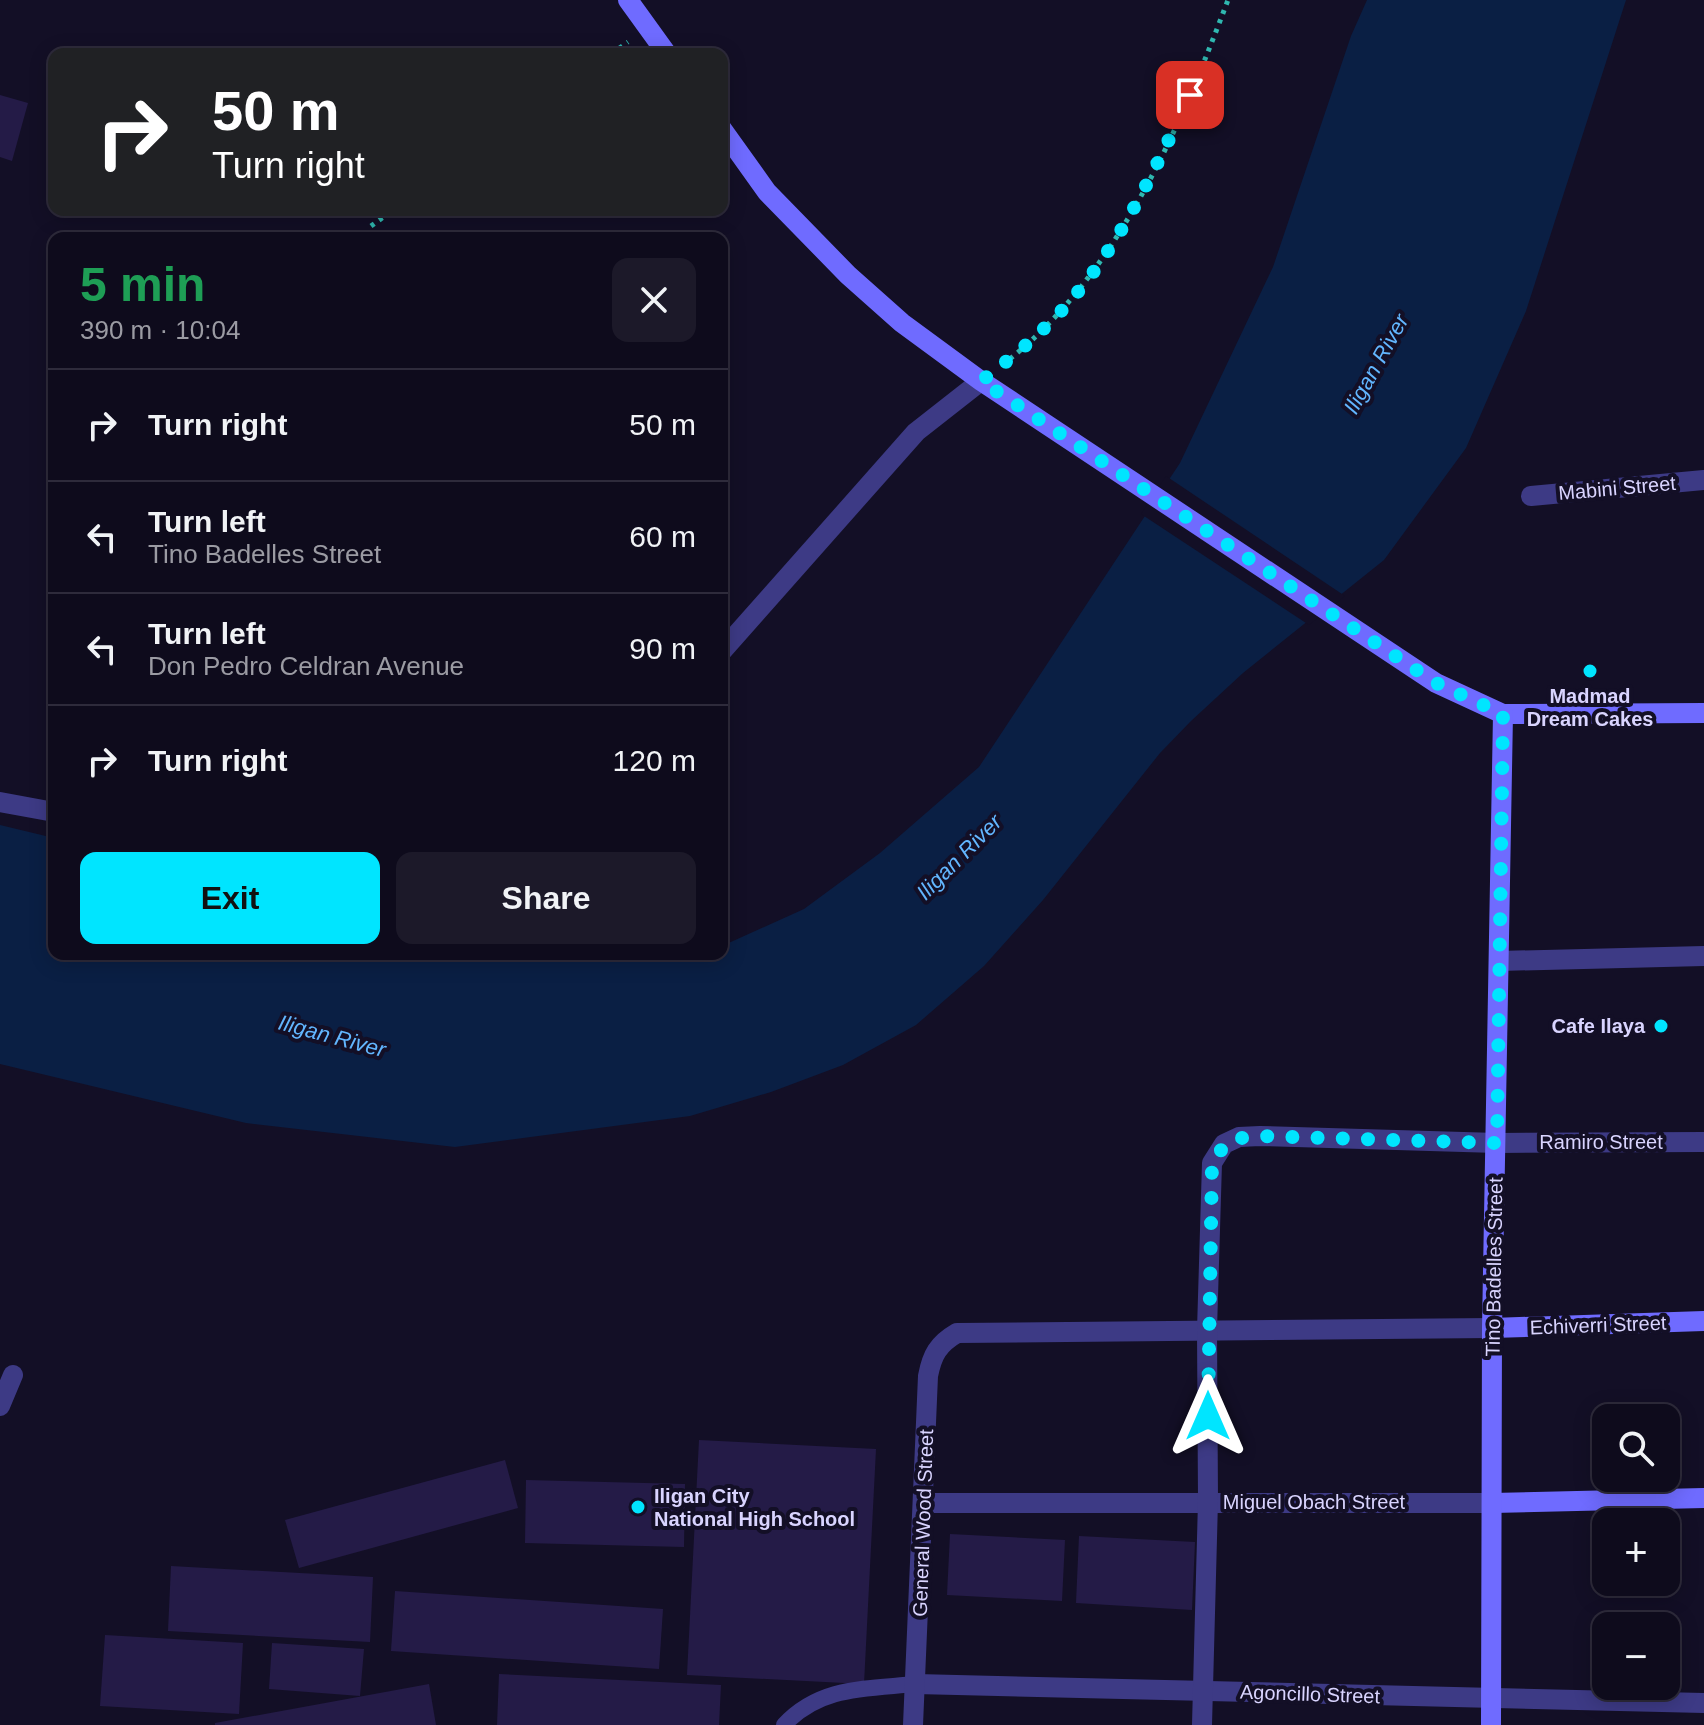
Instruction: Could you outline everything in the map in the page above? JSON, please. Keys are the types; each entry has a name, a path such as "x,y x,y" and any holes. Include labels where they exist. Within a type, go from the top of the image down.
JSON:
{"street":[{"path":"628,0 663,48"},
{"path":"728,137 767,192 848,275 902,323 981,381 1436,683 1503,714 1704,713"},
{"path":"728,644 916,432 981,381"},
{"name":"Mabini Street","path":"1531,496 1704,480"},
{"name":"Tino Badelles Street","path":"1491,1725 1492,1328 1503,714"},
{"path":"0,802 48,811"},
{"path":"1499,961 1704,956"},
{"name":"Ramiro Street","path":"1202,1725 1212,1163 1224,1144 1239,1137 1260,1136 1497,1143 1704,1142"},
{"name":"Echiverri Street","path":"1492,1328 1704,1321"},
{"path":"1207,1330 1492,1328"},
{"name":"General Wood Street","path":"913,1725 925,1503 928,1376 937,1349 943,1341 957,1333 1207,1330"},
{"path":"0,1406 13,1375"},
{"name":"Miguel Obach Street","path":"925,1503 1492,1503 1704,1498"},
{"name":"Agoncillo Street","path":"916,1684 1704,1703"}],"lane":[{"path":"784,1725 799,1709 832,1693 916,1684"}],"path":[{"path":"981,381 1022,350 1078,292 1144,192 1202,70 1228,0"},
{"path":"371,226 385,216"}],"water":[{"name":"Iligan River","path":"1367,0 1626,0 1526,311 1466,448 1384,560 1243,673 1191,721 1160,753 1043,900 984,966 916,1025 843,1065 771,1092 690,1116 455,1147 246,1123 0,1064 0,825 48,837 48,960 728,960 728,943 804,909 880,853 979,767 1180,463 1273,267 1351,36"}],"pier":[{"path":"1166,476 1345,596 1309,625 1141,514"}],"building":[{"path":"0,95 28,103 12,161 0,157"},
{"path":"699,1440 876,1449 864,1684 687,1675"},
{"path":"505,1460 518,1508 299,1568 285,1520"},
{"path":"526,1480 685,1484 684,1547 525,1543"},
{"path":"950,1534 1065,1540 1062,1601 947,1595"},
{"path":"1079,1536 1195,1542 1192,1610 1076,1603"},
{"path":"171,1566 373,1577 370,1642 168,1631"},
{"path":"395,1591 663,1609 659,1669 391,1651"},
{"path":"105,1635 243,1643 239,1714 100,1706"},
{"path":"272,1643 364,1649 360,1696 269,1689"},
{"path":"499,1674 721,1685 719,1725 497,1725"},
{"path":"429,1684 436,1725 215,1725 215,1723"}],"place":[{"name":"Madmad Dream Cakes","path":"1590,671"},
{"name":"Cafe Ilaya","path":"1661,1026"},
{"name":"Iligan City National High School","path":"638,1507"}],"route":[{"path":"1190,95 1144,192 1078,292 1022,350 981,381 1436,683 1503,714 1497,1143 1260,1136 1239,1137 1224,1144 1212,1163 1208,1416"}]}
